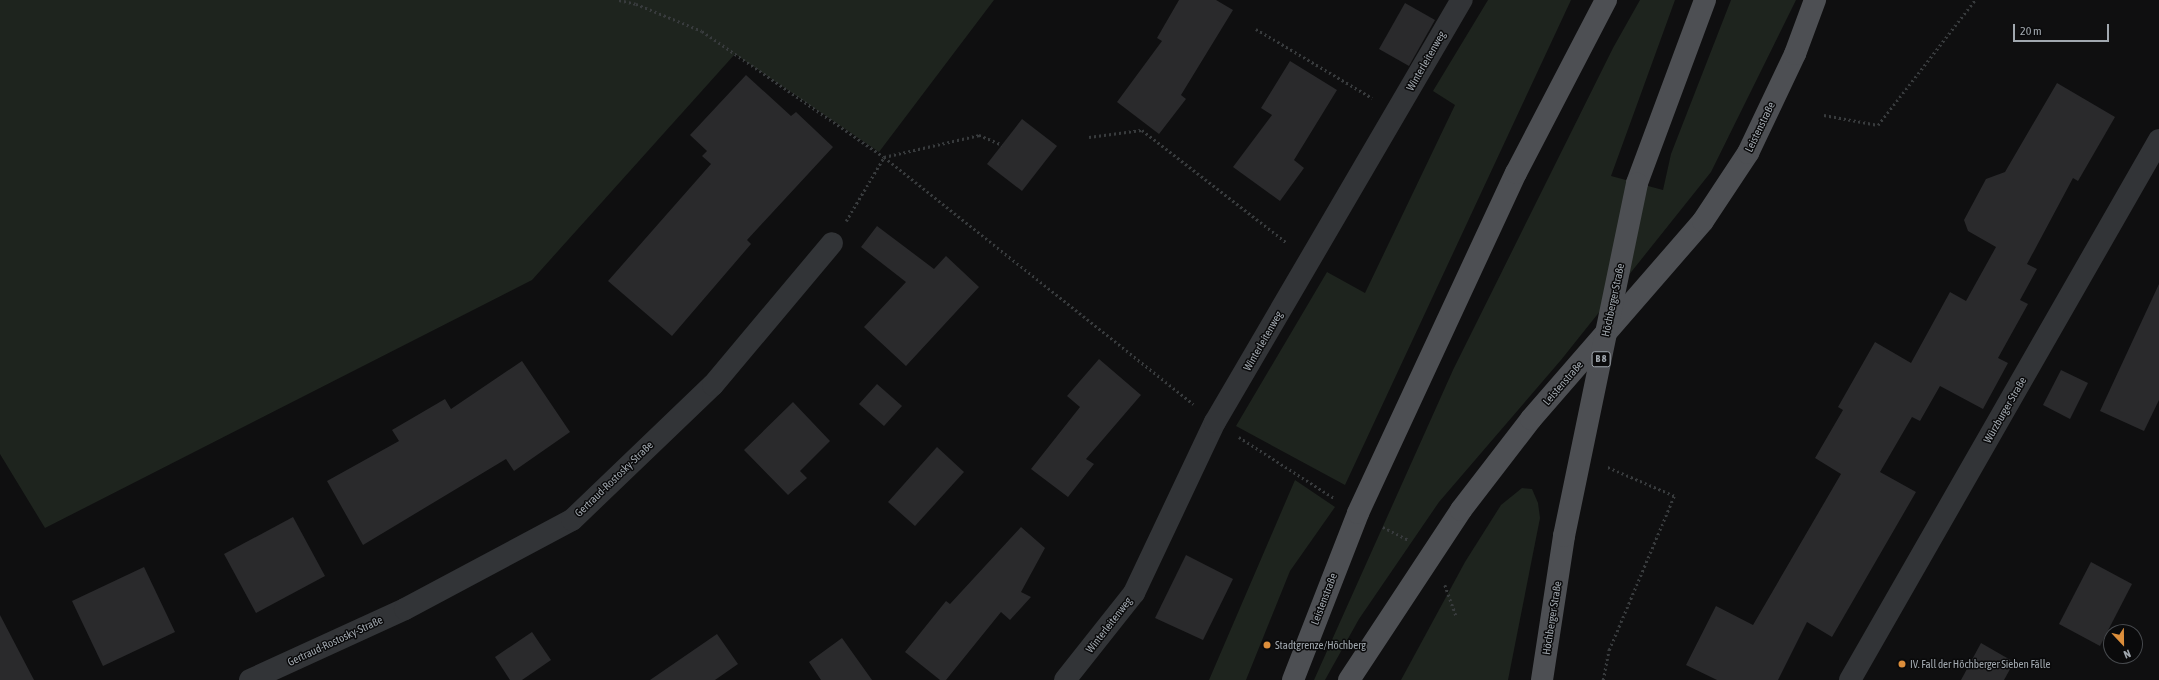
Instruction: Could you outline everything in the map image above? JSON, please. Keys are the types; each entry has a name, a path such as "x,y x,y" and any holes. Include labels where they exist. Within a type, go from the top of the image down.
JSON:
{"main road":[{"name":"Leistenstraße","path":"1293,680 1358,513 1516,174 1606,0"},
{"name":"Höchberger Straße","path":"1542,680 1564,536 1637,183 1705,0"},
{"name":"Leistenstraße","path":"1349,680 1461,510 1531,419 1703,222 1748,153 1795,54 1815,0"}],"street":[{"name":"Winterleitenweg","path":"1065,680 1134,593 1215,422 1462,0"},
{"name":"Würzburger Straße","path":"1850,680 2159,140"},
{"name":"Gertraud-Rostosky-Straße","path":"250,680 405,609 572,520 713,385 832,243"}],"path":[{"path":"619,0 636,4 702,31 884,157 1215,422 1358,513"},
{"path":"1824,115 1878,126 1975,0"},
{"path":"1256,29 1396,113"},
{"path":"1089,137 1142,130 1310,260"},
{"path":"832,243 884,157 979,135 1002,145"},
{"path":"1599,464 1674,496 1609,650 1603,680"}],"shaded area":[{"path":"0,0 994,0 879,152 735,54 532,280 45,528 0,454"},
{"path":"1488,0 1571,0 1345,485 1236,426 1327,272 1365,293 1455,105 1433,91"},
{"path":"1640,0 1675,0 1611,176 1663,190 1671,154 1731,0 1796,0 1711,172 1561,360 1439,502 1359,619 1325,680 1314,680 1453,370 1613,48"},
{"path":"1295,480 1335,507 1290,571 1246,680 1209,680"},
{"path":"1522,488 1532,489 1538,503 1540,518 1508,680 1401,680 1465,562 1501,505"}],"building":[{"path":"1179,0 1216,0 1233,10 1181,95 1186,99 1159,134 1117,102 1162,41 1157,38"},
{"path":"1405,3 1435,20 1409,66 1379,49"},
{"path":"1290,61 1337,90 1294,160 1304,168 1280,201 1233,167 1272,115 1261,108"},
{"path":"746,75 791,116 796,112 833,147 747,240 751,244 672,336 608,281 711,164 702,156 707,151 690,135"},
{"path":"2057,83 2115,117 2078,181 2073,178 2027,264 2037,269 2020,300 2028,304 1998,358 2008,363 1983,409 1940,386 1920,421 1912,417 1880,472 1916,492 1832,637 1807,622 1778,680 1717,680 1686,665 1716,606 1753,625 1841,474 1815,458 1843,410 1838,407 1875,342 1911,363 1950,292 1966,301 1996,247 1968,231 1964,220 1986,179 2005,172"},
{"path":"1022,119 1057,146 1022,191 987,164"},
{"path":"877,226 934,269 946,256 979,287 906,366 864,327 906,282 861,247"},
{"path":"2159,284 2159,400 2144,431 2100,411"},
{"path":"1099,359 1141,395 1086,459 1094,464 1068,497 1031,469 1080,407 1067,396"},
{"path":"522,361 570,432 514,471 506,459 363,545 327,481 399,441 392,430 445,399 451,409"},
{"path":"2061,370 2088,383 2070,419 2043,405"},
{"path":"877,384 902,406 884,426 859,404"},
{"path":"793,402 830,441 800,471 807,478 788,495 744,450"},
{"path":"937,447 964,472 915,526 888,502"},
{"path":"293,517 325,576 256,613 224,554"},
{"path":"1021,527 1045,548 1021,592 1031,597 1010,620 1001,612 946,680 940,680 905,652 946,601 950,604"},
{"path":"1186,555 1233,579 1203,640 1155,618"},
{"path":"2091,562 2132,584 2111,624 2103,624 2103,640 2100,646 2059,624"},
{"path":"144,567 175,632 103,666 72,601"},
{"path":"0,615 34,680 0,680"},
{"path":"532,632 551,660 522,680 510,680 495,657"},
{"path":"717,634 738,664 715,680 650,680"},
{"path":"842,638 872,680 821,680 809,662"},
{"path":"1981,643 2014,662 2004,680 1961,680"}],"place":[{"name":"Stadtgrenze/Höchberg","path":"1267,645"},
{"name":"IV. Fall der Höchberger Sieben Fälle","path":"1902,664"}]}
